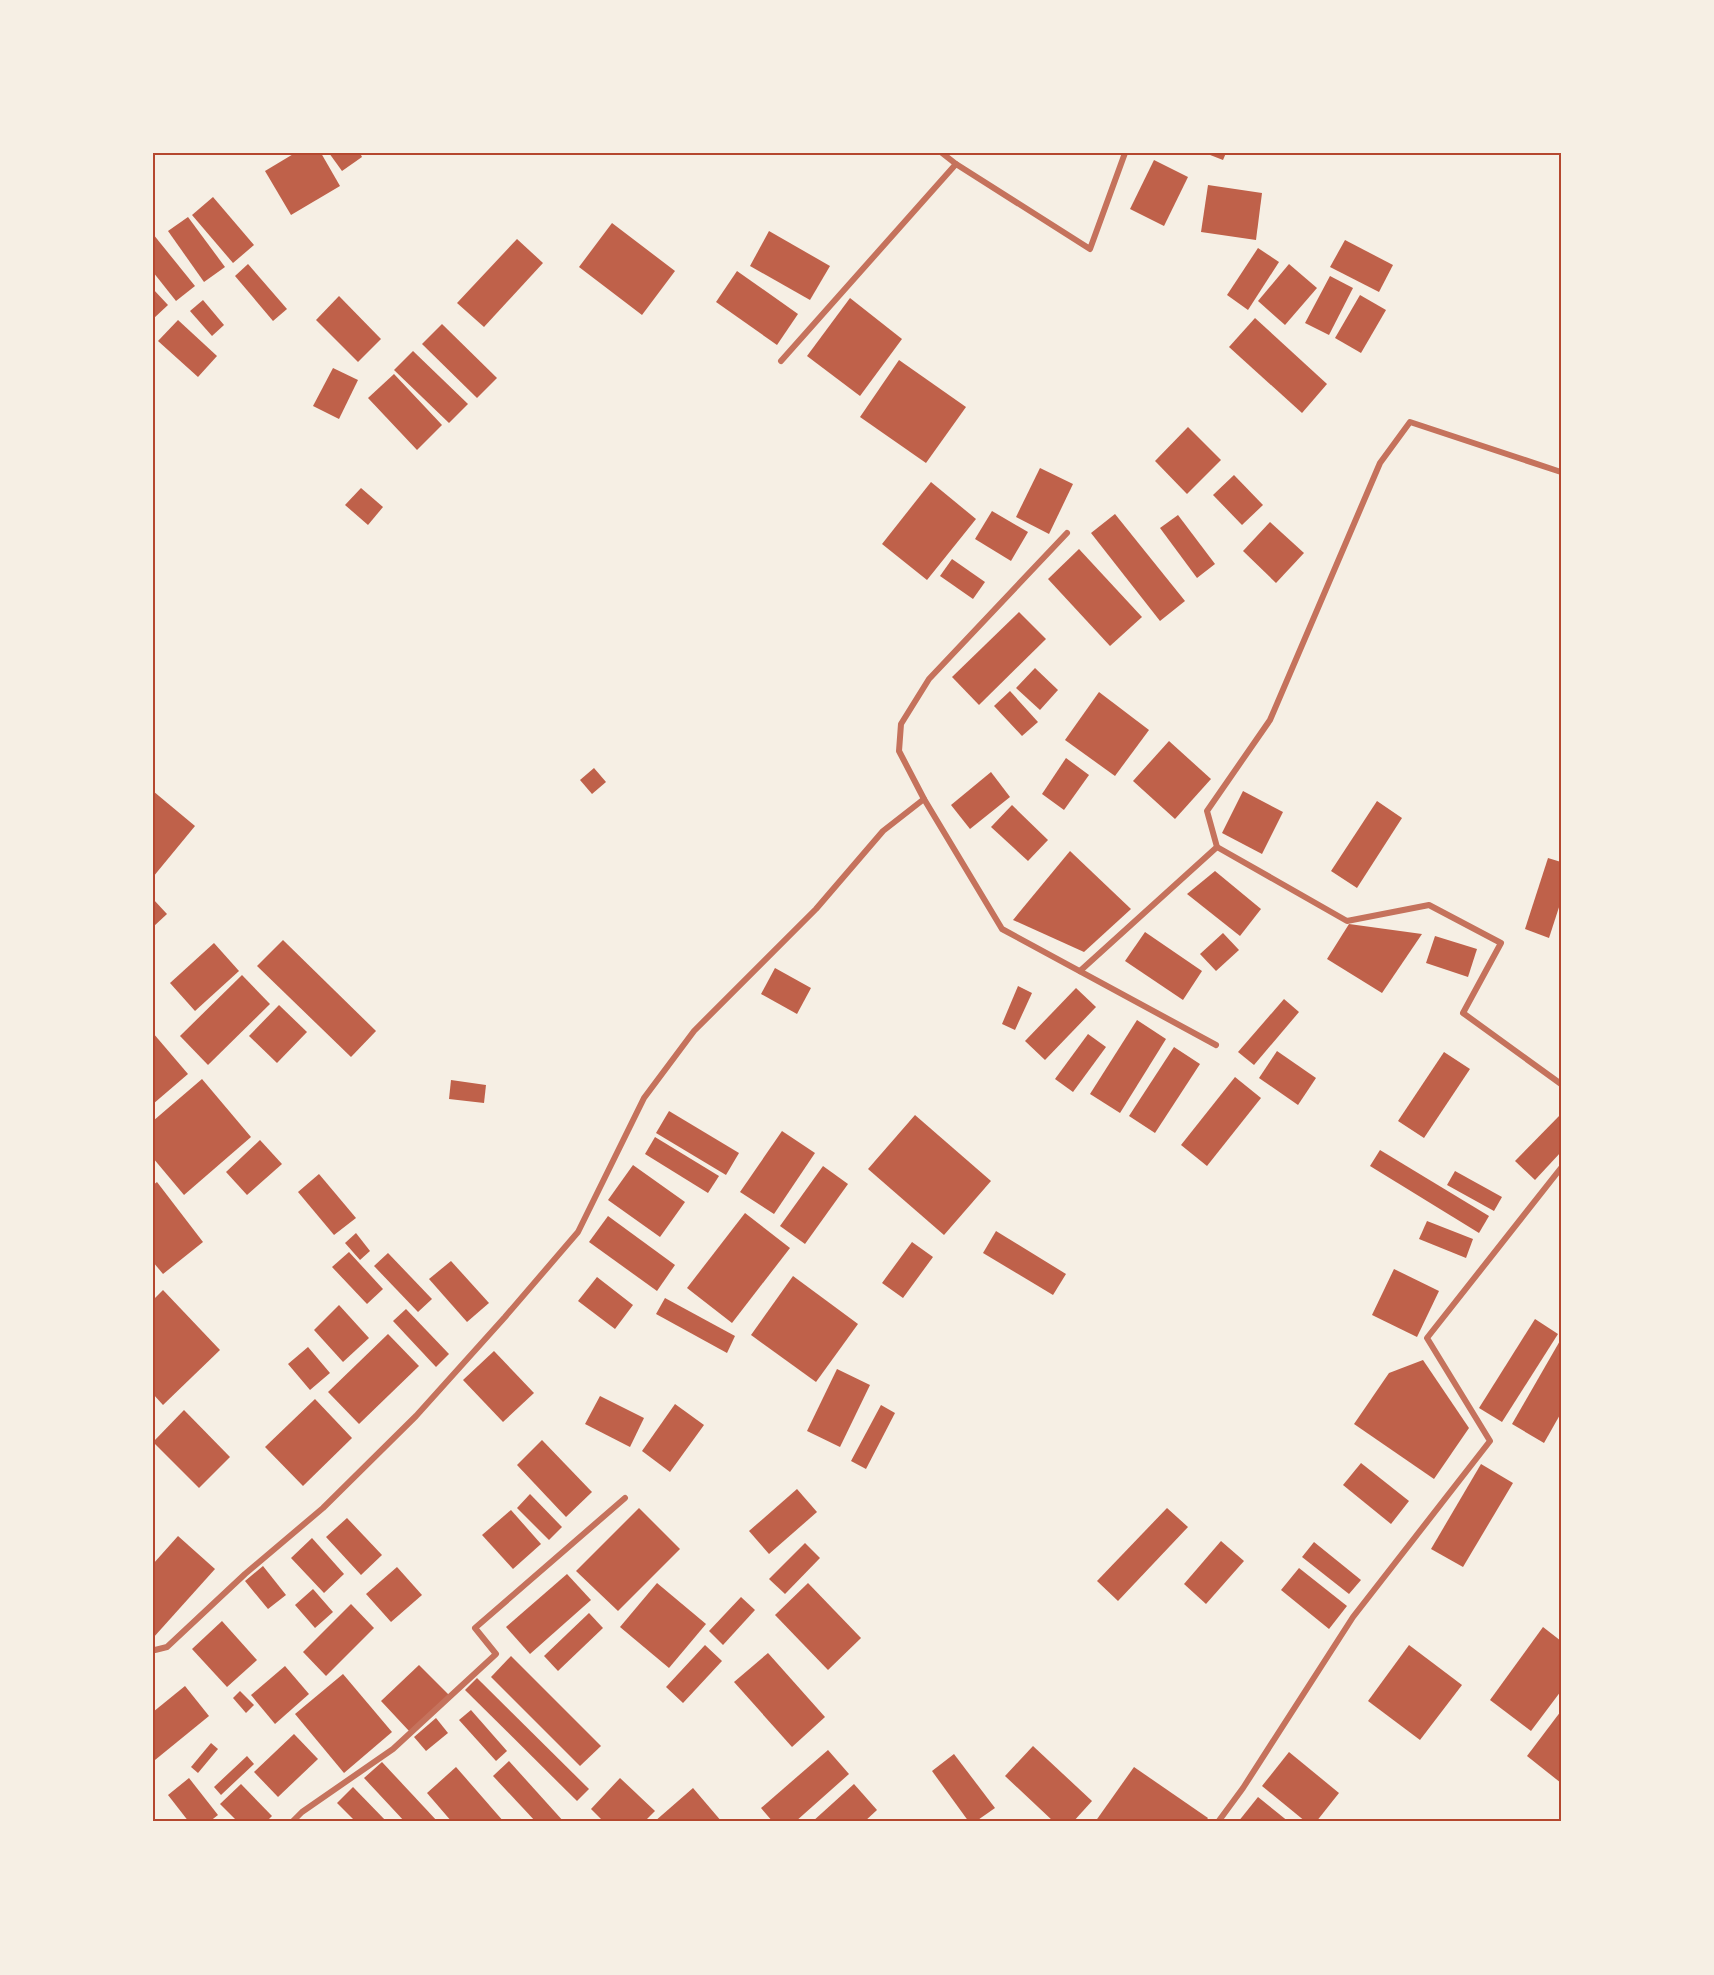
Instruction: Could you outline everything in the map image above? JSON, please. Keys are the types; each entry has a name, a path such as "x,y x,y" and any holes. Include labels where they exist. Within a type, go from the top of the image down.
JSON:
{"street":[{"path":"942,153 1090,249 1125,153"},
{"path":"781,361 956,164"},
{"path":"1561,472 1410,422 1380,463 1270,720 1207,811 1217,848 1347,921 1429,905 1501,943 1463,1013 1561,1084"},
{"path":"1068,533 929,680 901,724 899,751 924,799 1002,929 1216,1045"},
{"path":"153,1649 166,1647 244,1574 323,1508 416,1416 578,1232 644,1098 694,1031 816,909 883,831 924,799"},
{"path":"1080,971 1217,848"},
{"path":"1218,1822 1243,1788 1353,1617 1490,1441 1427,1338 1561,1168"},
{"path":"292,1822 302,1812 393,1749 496,1654 475,1628 625,1498"}],"building":[{"path":"295,153 321,153 340,186 291,215 265,171"},
{"path":"329,153 360,153 362,157 342,171"},
{"path":"1205,153 1226,153 1223,160"},
{"path":"1154,160 1188,177 1164,226 1130,209"},
{"path":"1208,185 1262,193 1256,240 1201,232"},
{"path":"213,197 254,245 233,263 192,215"},
{"path":"188,217 225,267 204,282 168,231"},
{"path":"612,223 675,271 642,315 579,267"},
{"path":"769,231 830,266 810,300 750,266"},
{"path":"153,234 195,286 176,301 153,272"},
{"path":"517,239 543,263 484,327 457,303"},
{"path":"1345,240 1393,265 1379,292 1330,267"},
{"path":"1258,248 1279,262 1248,310 1227,295"},
{"path":"248,264 287,309 273,321 235,276"},
{"path":"1289,264 1317,288 1285,325 1258,301"},
{"path":"737,271 798,314 777,345 716,302"},
{"path":"1330,276 1353,288 1329,335 1305,323"},
{"path":"153,289 168,305 153,319"},
{"path":"1360,295 1386,310 1361,353 1335,338"},
{"path":"339,296 381,339 358,362 316,320"},
{"path":"850,298 902,339 860,396 807,356"},
{"path":"203,300 224,325 212,336 190,311"},
{"path":"1255,318 1327,384 1302,413 1229,347"},
{"path":"178,320 217,356 198,377 158,341"},
{"path":"442,324 497,378 477,398 422,344"},
{"path":"413,351 468,404 449,423 394,370"},
{"path":"899,360 966,407 926,463 860,417"},
{"path":"333,368 358,380 339,419 313,406"},
{"path":"394,374 442,425 417,450 368,398"},
{"path":"1188,427 1221,460 1187,494 1155,461"},
{"path":"1040,468 1073,484 1049,534 1016,517"},
{"path":"1234,475 1263,505 1242,525 1213,495"},
{"path":"931,482 976,519 927,580 882,544"},
{"path":"361,488 383,507 368,525 345,505"},
{"path":"992,511 1028,532 1011,561 975,539"},
{"path":"1115,514 1185,601 1160,621 1091,533"},
{"path":"1178,515 1215,564 1197,578 1160,528"},
{"path":"1270,522 1304,553 1276,583 1243,551"},
{"path":"1079,549 1142,617 1110,646 1048,579"},
{"path":"952,559 985,582 973,599 940,576"},
{"path":"1019,612 1046,639 979,705 952,677"},
{"path":"1035,668 1058,690 1040,710 1016,688"},
{"path":"1010,691 1038,722 1022,736 994,706"},
{"path":"1099,692 1149,730 1115,776 1065,740"},
{"path":"1169,741 1211,779 1175,819 1133,781"},
{"path":"1066,758 1089,775 1064,810 1042,794"},
{"path":"594,768 606,782 592,794 580,780"},
{"path":"991,772 1010,797 970,829 951,805"},
{"path":"153,791 195,826 153,877"},
{"path":"1243,791 1283,812 1262,854 1222,833"},
{"path":"1377,801 1402,818 1357,888 1331,871"},
{"path":"1012,805 1048,840 1028,861 991,827"},
{"path":"1070,851 1131,909 1084,952 1013,920"},
{"path":"1548,858 1561,862 1561,901 1549,938 1525,929"},
{"path":"1215,871 1261,909 1240,936 1187,894"},
{"path":"153,899 167,914 153,927"},
{"path":"1349,924 1422,934 1382,993 1327,959"},
{"path":"1145,932 1202,971 1183,1000 1125,961"},
{"path":"1223,933 1239,950 1216,971 1200,954"},
{"path":"1435,936 1477,949 1468,977 1426,963"},
{"path":"283,940 376,1031 351,1057 257,966"},
{"path":"214,943 239,971 195,1011 170,983"},
{"path":"775,968 811,988 797,1014 761,994"},
{"path":"242,975 270,1004 208,1065 180,1036"},
{"path":"1018,986 1032,993 1015,1030 1002,1024"},
{"path":"1076,988 1096,1007 1045,1060 1025,1041"},
{"path":"1284,999 1299,1012 1254,1065 1238,1052"},
{"path":"279,1005 307,1032 277,1063 249,1036"},
{"path":"1137,1020 1166,1039 1120,1113 1090,1094"},
{"path":"153,1033 188,1074 153,1104"},
{"path":"1088,1034 1106,1047 1073,1092 1055,1079"},
{"path":"1174,1047 1200,1064 1155,1133 1129,1116"},
{"path":"1277,1051 1316,1078 1298,1105 1259,1078"},
{"path":"1444,1052 1470,1069 1424,1138 1398,1121"},
{"path":"1235,1077 1261,1098 1207,1166 1181,1145"},
{"path":"202,1079 251,1137 184,1195 153,1158 153,1121"},
{"path":"451,1080 486,1085 484,1103 449,1099"},
{"path":"669,1111 739,1153 726,1175 656,1133"},
{"path":"1561,1114 1561,1152 1535,1180 1515,1161"},
{"path":"915,1115 991,1181 944,1235 868,1169"},
{"path":"782,1131 815,1153 774,1214 740,1192"},
{"path":"655,1137 719,1176 708,1193 645,1154"},
{"path":"260,1140 282,1164 247,1195 226,1172"},
{"path":"1380,1150 1489,1216 1479,1233 1370,1166"},
{"path":"633,1165 685,1202 660,1237 608,1200"},
{"path":"823,1166 848,1184 805,1244 780,1226"},
{"path":"1455,1171 1502,1197 1494,1211 1447,1185"},
{"path":"319,1174 356,1218 334,1235 298,1192"},
{"path":"157,1182 203,1242 163,1274 153,1262 153,1185"},
{"path":"745,1213 790,1248 732,1323 687,1288"},
{"path":"608,1216 675,1265 657,1291 589,1242"},
{"path":"1427,1221 1473,1239 1466,1258 1419,1239"},
{"path":"996,1231 1066,1274 1053,1295 983,1253"},
{"path":"356,1233 370,1251 360,1260 345,1243"},
{"path":"912,1242 933,1257 903,1298 882,1283"},
{"path":"349,1252 383,1289 367,1304 332,1267"},
{"path":"388,1253 432,1299 418,1312 374,1266"},
{"path":"451,1261 489,1303 467,1322 429,1279"},
{"path":"1394,1269 1439,1291 1417,1337 1372,1315"},
{"path":"793,1276 858,1324 816,1382 751,1335"},
{"path":"597,1277 633,1305 615,1329 578,1301"},
{"path":"163,1290 220,1350 163,1405 153,1394 153,1300"},
{"path":"665,1298 735,1336 727,1353 656,1314"},
{"path":"339,1305 369,1338 343,1362 314,1330"},
{"path":"406,1309 449,1354 436,1367 393,1321"},
{"path":"1535,1319 1558,1334 1502,1422 1479,1408"},
{"path":"388,1334 419,1366 359,1424 328,1392"},
{"path":"1561,1339 1561,1413 1544,1443 1512,1424"},
{"path":"308,1347 330,1373 310,1390 288,1364"},
{"path":"494,1351 534,1393 503,1422 463,1380"},
{"path":"1423,1360 1469,1428 1434,1479 1354,1424 1389,1373"},
{"path":"837,1369 870,1385 840,1447 807,1431"},
{"path":"600,1396 644,1418 630,1447 585,1424"},
{"path":"315,1399 352,1438 303,1486 265,1447"},
{"path":"675,1404 704,1425 670,1472 642,1451"},
{"path":"881,1405 895,1413 866,1469 851,1461"},
{"path":"184,1410 230,1457 199,1488 153,1442"},
{"path":"542,1440 592,1492 566,1517 517,1465"},
{"path":"1361,1463 1409,1501 1391,1524 1343,1485"},
{"path":"1481,1464 1513,1483 1463,1567 1431,1549"},
{"path":"797,1489 817,1512 769,1554 749,1531"},
{"path":"530,1494 562,1527 549,1540 517,1508"},
{"path":"639,1508 680,1549 618,1611 576,1571"},
{"path":"1167,1508 1188,1527 1118,1601 1097,1581"},
{"path":"511,1510 541,1544 513,1569 482,1535"},
{"path":"347,1518 382,1555 361,1575 326,1537"},
{"path":"178,1536 215,1569 153,1638 153,1564"},
{"path":"312,1538 344,1574 324,1593 291,1558"},
{"path":"1221,1541 1244,1561 1206,1604 1184,1584"},
{"path":"1314,1542 1361,1580 1349,1594 1302,1557"},
{"path":"805,1543 820,1558 785,1594 769,1579"},
{"path":"263,1566 286,1595 268,1609 245,1581"},
{"path":"397,1567 422,1595 391,1622 366,1594"},
{"path":"1299,1568 1347,1606 1329,1629 1281,1590"},
{"path":"567,1574 591,1600 530,1654 506,1627"},
{"path":"657,1583 706,1624 669,1668 620,1627"},
{"path":"808,1583 861,1638 828,1670 775,1615"},
{"path":"313,1589 333,1612 315,1628 295,1605"},
{"path":"741,1597 755,1610 723,1645 709,1631"},
{"path":"351,1604 374,1628 326,1676 303,1652"},
{"path":"589,1613 603,1628 558,1671 544,1656"},
{"path":"222,1621 257,1660 227,1687 192,1649"},
{"path":"1543,1627 1561,1641 1561,1691 1531,1731 1490,1700"},
{"path":"705,1645 722,1661 683,1703 666,1687"},
{"path":"1409,1645 1462,1685 1420,1740 1368,1701"},
{"path":"768,1653 825,1717 792,1747 734,1682"},
{"path":"511,1656 601,1746 580,1766 491,1677"},
{"path":"419,1665 449,1695 410,1732 381,1701"},
{"path":"285,1666 309,1694 275,1724 251,1695"},
{"path":"343,1674 392,1732 344,1773 295,1714"},
{"path":"477,1678 589,1789 577,1801 465,1690"},
{"path":"185,1686 209,1716 155,1760 153,1757 153,1712"},
{"path":"240,1691 254,1705 246,1713 233,1698"},
{"path":"471,1710 507,1751 496,1761 459,1720"},
{"path":"1561,1711 1561,1783 1527,1756"},
{"path":"436,1718 448,1733 426,1751 414,1737"},
{"path":"294,1734 318,1759 278,1797 254,1772"},
{"path":"211,1743 218,1749 198,1773 191,1767"},
{"path":"1033,1746 1092,1801 1073,1822 1054,1822 1005,1776"},
{"path":"828,1750 849,1774 795,1822 773,1822 761,1808"},
{"path":"1289,1752 1339,1793 1316,1822 1306,1822 1262,1786"},
{"path":"954,1754 995,1808 975,1822 969,1822 932,1771"},
{"path":"247,1756 254,1764 221,1795 214,1787"},
{"path":"509,1761 564,1822 536,1822 493,1776"},
{"path":"382,1762 438,1822 405,1822 364,1778"},
{"path":"456,1767 504,1822 452,1822 427,1793"},
{"path":"1134,1767 1208,1818 1205,1822 1095,1822"},
{"path":"189,1778 218,1815 209,1822 189,1822 168,1795"},
{"path":"620,1778 655,1811 644,1822 604,1822 591,1809"},
{"path":"241,1784 272,1816 266,1822 238,1822 220,1804"},
{"path":"854,1784 877,1810 864,1822 812,1822"},
{"path":"353,1787 387,1822 356,1822 337,1803"},
{"path":"693,1788 722,1822 654,1822"},
{"path":"1258,1797 1289,1822 1238,1822"}]}
